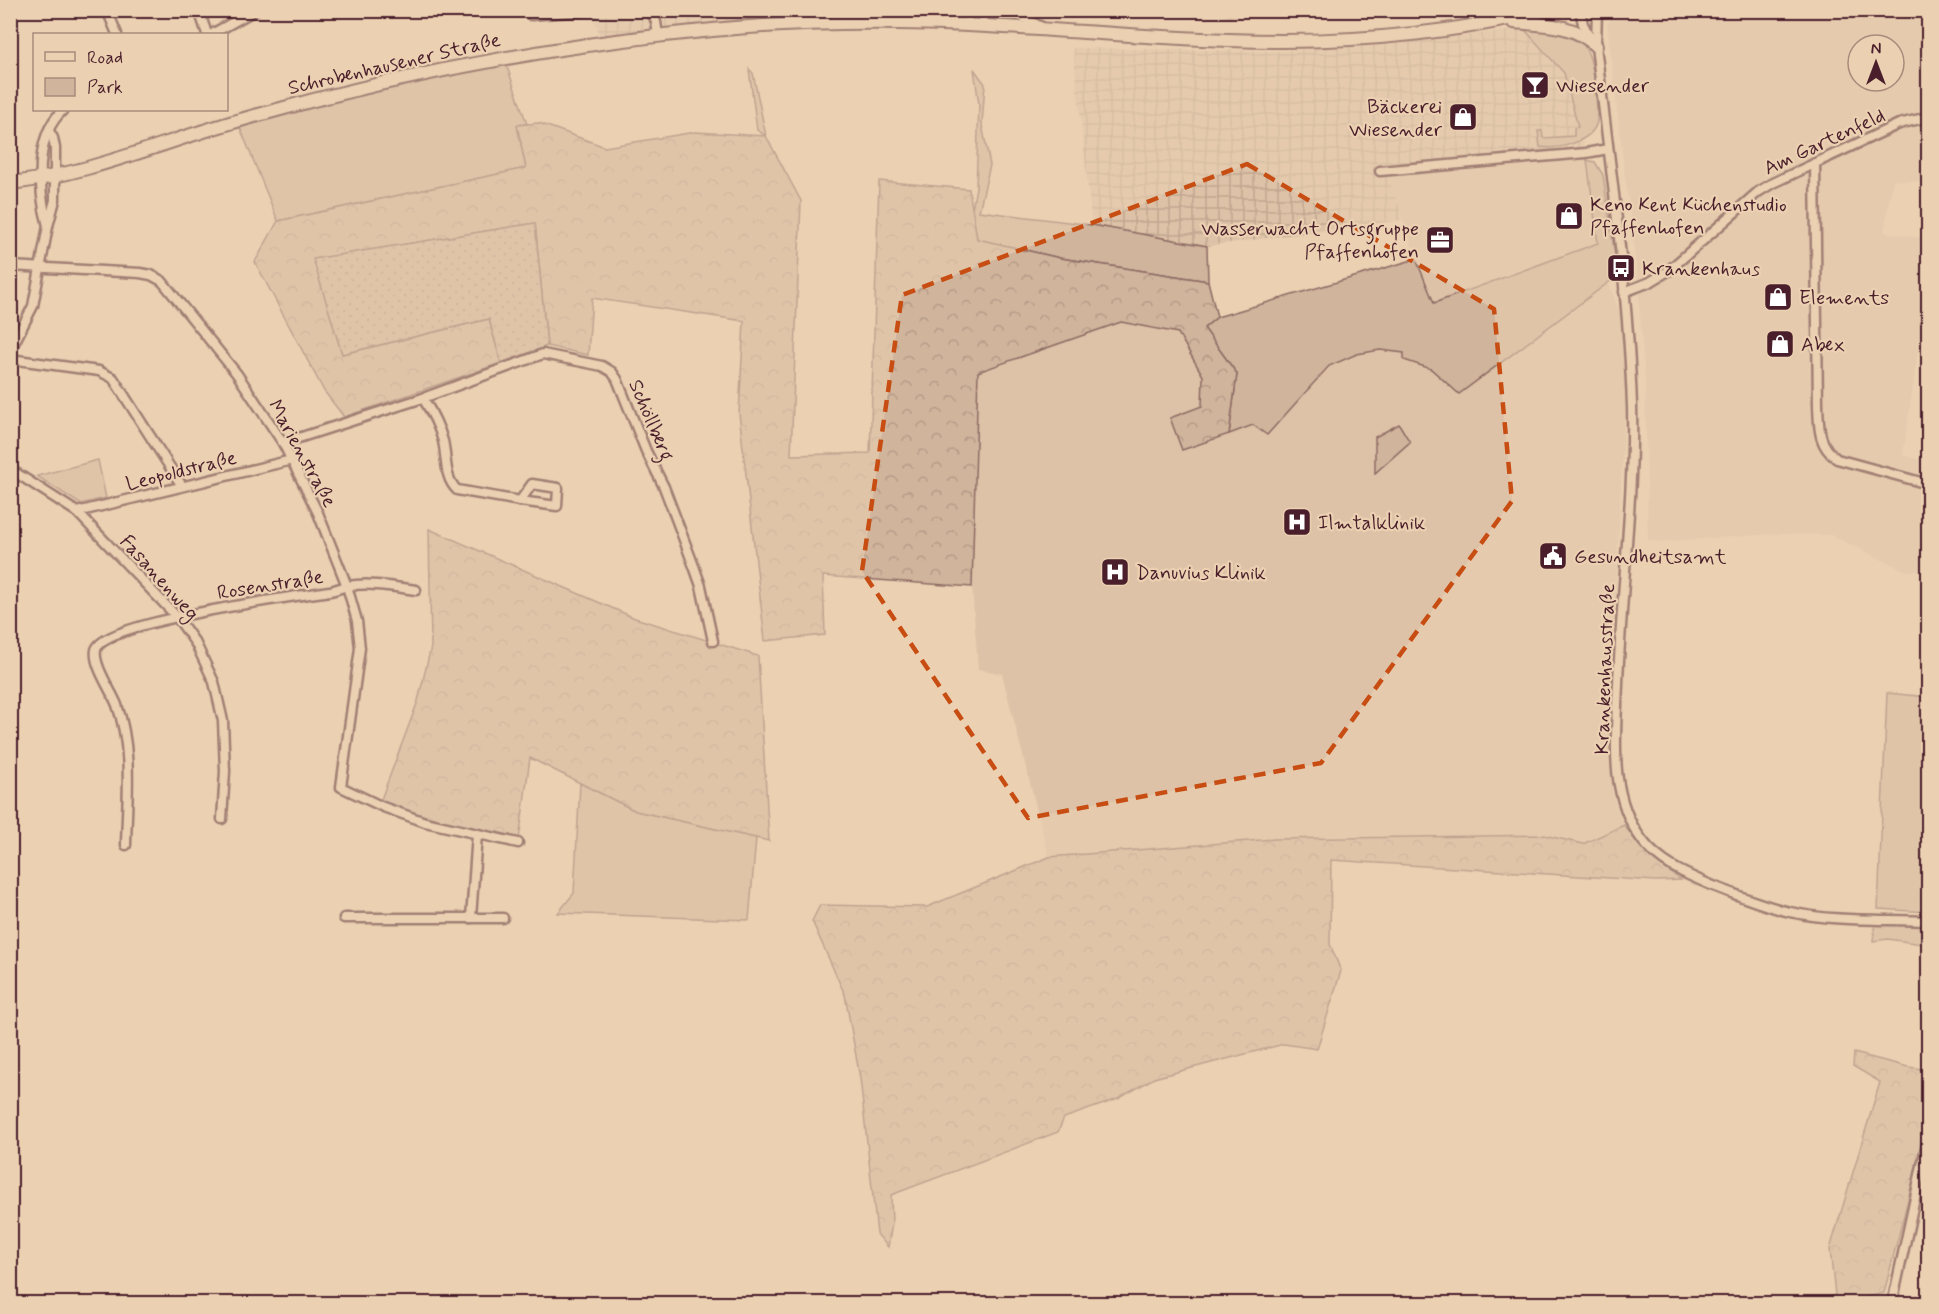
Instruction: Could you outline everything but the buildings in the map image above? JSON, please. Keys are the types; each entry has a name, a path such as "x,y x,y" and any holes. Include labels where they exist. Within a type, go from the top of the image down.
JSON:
{"main road":[{"name":"Schrobenhausener Straße","path":"10,183 57,176 237,120 436,71 528,53 658,35 834,23 983,25 1231,40 1316,40 1400,34 1504,22 1548,10"},
{"path":"1504,22 1570,28 1596,46"}],"street":[{"path":"107,10 117,33"},
{"path":"199,10 207,33"},
{"path":"215,33 255,10"},
{"path":"531,15 595,10"},
{"path":"651,10 658,35"},
{"path":"967,25 968,10"},
{"path":"983,25 984,10"},
{"path":"1008,10 1045,29"},
{"name":"Krankenhausstraße","path":"1580,10 1583,24 1596,46"},
{"name":"Krankenhausstraße","path":"1598,10 1596,46 1624,292 1632,407 1618,669 1616,757 1619,788 1628,816 1641,839 1660,859 1687,875 1757,902 1789,912 1826,917 1929,921"},
{"path":"48,226 42,179 42,149 44,138 49,132 54,117 62,111"},
{"name":"Am Gartenfeld","path":"1624,292 1650,282 1668,270 1758,192 1899,124 1929,117"},
{"path":"10,351 27,322 33,306 42,268 48,226 56,200 54,138 49,132"},
{"path":"1380,171 1586,153 1608,149"},
{"path":"1815,163 1818,405 1821,442 1827,452 1837,459 1929,484"},
{"name":"Marienstraße","path":"10,266 140,273 152,275 162,281 237,374 283,443 318,513 347,586 357,621 360,648 341,787 383,807 425,822 477,834"},
{"name":"Schöllberg","path":"283,443 423,398 543,354 602,366 612,372 664,487 701,586 713,641"},
{"path":"10,359 99,370 113,378 182,486"},
{"path":"423,398 433,415 442,439 451,485 457,490 520,501"},
{"name":"Leopoldstraße","path":"77,512 292,459"},
{"name":"Fasanenweg","path":"10,469 77,512 177,617 196,644 206,664 221,708 225,771 222,819"},
{"name":"Rosenstraße","path":"126,845 125,735 114,697 96,661 97,645 132,630 177,617 247,603 331,591 347,586 379,586 416,590"},
{"path":"471,918 477,834 518,843"},
{"path":"344,918 503,918"},
{"path":"1892,1303 1929,1138"}],"highlighted area":[{"path":"1247,164 1494,309 1512,501 1321,763 1028,818 862,571 902,295"}],"shaded area":[{"path":"1619,10 1928,11 1928,182 1893,180 1884,232 1928,239 1928,281 1903,455 1928,462 1928,572 1906,571 1830,535 1775,534 1659,542 1648,540 1645,382 1637,275 1607,24"},
{"path":"592,11 810,11 811,24 601,42"},
{"path":"1224,11 1311,11 1312,17 1225,17"},
{"path":"1524,29 1564,73 1586,153 1387,171 1403,220 1207,246 1092,225 1073,48 1279,51 1371,46"},
{"name":"Ilmtalklinik","path":"1586,153 1604,272 1620,313 1626,389 1610,702 1609,764 1615,802 1624,825 1583,844 1544,835 1274,839 1049,857 1002,674 978,669 972,587 978,373 1121,322 1178,333 1225,355 1434,303 1416,259 1387,171"}],"green space":[{"path":"1524,29 1549,29 1568,33 1581,42 1587,51 1594,75 1597,122 1589,135 1582,139 1565,146 1540,147 1538,131 1542,131 1543,138 1574,136 1574,128 1578,127 1564,73"},
{"path":"504,58 527,124 517,125 526,168 278,221 237,120"},
{"path":"749,69 753,73 766,136 757,130"},
{"path":"974,69 985,84 982,125 990,165 979,211 1092,225 1207,246 1208,281 1060,258 977,239 972,210 976,187 979,105"},
{"path":"539,123 605,147 695,132 766,136 801,201 791,455 870,453 879,181 969,189 977,239 1060,258 1208,281 1217,317 1204,328 1237,374 1229,434 1182,450 1170,418 1202,406 1203,376 1178,333 1121,322 978,372 972,587 823,576 825,635 765,641 739,413 744,321 592,298 588,355 547,346 535,223 314,259 342,354 489,319 501,363 344,417 324,391 255,262 278,221 526,168 517,125"},
{"path":"1587,160 1595,162 1603,175 1615,257 1616,270 1613,279 1459,394 1431,369 1404,360 1404,353 1380,350 1357,354 1329,366 1267,435 1253,425 1229,434 1237,374 1204,328 1217,317 1416,259 1434,303 1598,243"},
{"path":"535,223 547,346 501,363 489,319 342,354 313,259"},
{"path":"1399,424 1410,442 1375,473 1375,437"},
{"path":"98,460 106,498 80,504 37,476"},
{"path":"429,529 635,618 758,656 769,841 636,811 530,758 519,840 480,833 380,802 418,701 431,647"},
{"path":"1887,693 1928,697 1928,912 1878,909"},
{"path":"580,783 636,811 756,838 749,920 558,913 574,893"},
{"path":"1624,825 1650,856 1681,880 1656,881 1331,860 1330,944 1341,971 1317,1049 1284,1044 1154,1078 1118,1099 1064,1118 1058,1132 891,1195 892,1224 888,1247 877,1234 860,1078 845,995 812,921 820,905 927,907 1049,857 1274,839 1544,835 1583,844"},
{"path":"1875,923 1928,927 1928,945 1888,939 1873,941"},
{"path":"1854,1053 1928,1070 1928,1105 1916,1168 1884,1293 1845,1303 1816,1303 1835,1295 1830,1249 1880,1082 1853,1066"}],"place":[{"name":"Wiesender","path":"1535,85"},
{"name":"Bäckerei Wiesender","path":"1463,117"},
{"name":"Keno Kent Küchenstudio Pfaffenhofen","path":"1569,216"},
{"name":"Wasserwacht Ortsgruppe Pfaffenhofen","path":"1440,240"},
{"name":"Krankenhaus","path":"1621,268"},
{"name":"Elements","path":"1778,297"},
{"name":"Abex","path":"1780,344"},
{"name":"Ilmtalklinik","path":"1297,522"},
{"name":"Gesundheitsamt","path":"1553,556"},
{"name":"Danuvius Klinik","path":"1115,572"}]}
